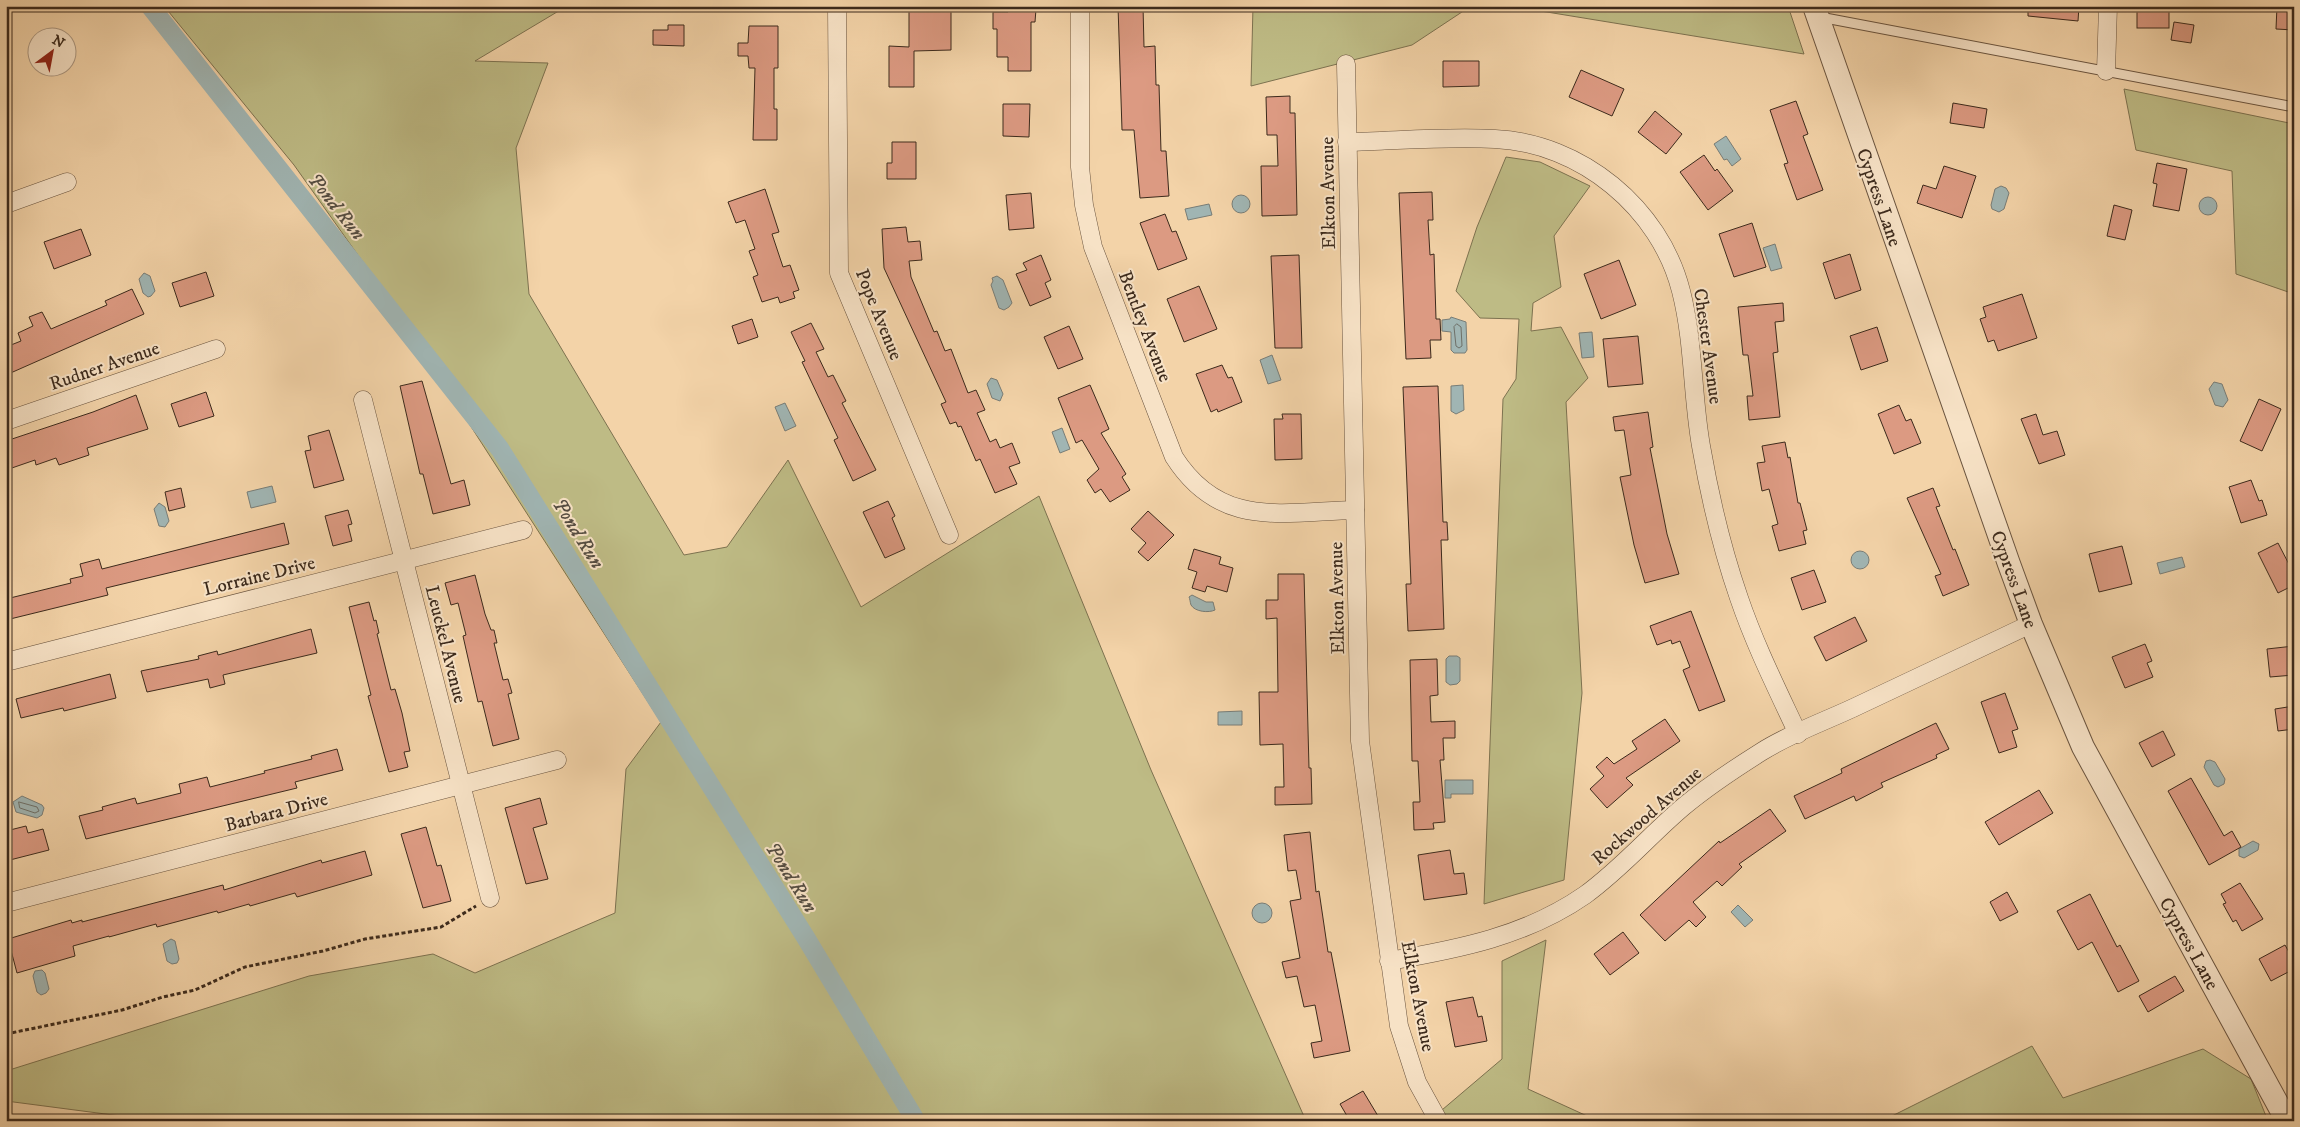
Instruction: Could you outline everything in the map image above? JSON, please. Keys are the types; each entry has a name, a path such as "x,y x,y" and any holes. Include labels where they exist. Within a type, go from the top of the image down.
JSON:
{"street":[{"name":"Pope Avenue","path":"837,6 839,273 950,535"},
{"name":"Bentley Avenue","path":"1080,6 1080,167 1084,204 1093,248 1174,456 1184,473 1198,487 1214,499 1233,508 1264,513 1355,510"},
{"path":"2106,71 2108,6"},
{"name":"Cypress Lane","path":"1816,11 2031,624 2083,747 2287,1121"},
{"name":"Elkton Avenue","path":"1346,64 1360,741 1399,1026 1418,1082 1438,1120"},
{"name":"Chester Avenue","path":"1348,142 1496,139 1528,143 1562,155 1591,170 1630,201 1655,232 1671,261 1686,308 1701,444 1726,558 1756,641 1798,734"},
{"path":"6,204 67,182"},
{"name":"Rudner Avenue","path":"6,421 216,349"},
{"name":"Leuckel Avenue","path":"363,400 490,898"},
{"name":"Lorraine Drive","path":"6,662 522,530"},
{"name":"Rockwood Avenue","path":"1390,961 1486,942 1520,930 1553,914 1584,895 1610,875 1683,807 1764,750 2031,624"},
{"name":"Barbara Drive","path":"6,903 557,760"}],"lane":[{"path":"1816,11 2106,71 2294,107"}],"path":[{"path":"6,1034 122,1010 162,997 195,990 245,967 323,951 365,939 441,927 490,898"}],"shaded area":[{"path":"164,6 567,6 475,61 548,63 516,148 529,294 684,555 727,547 788,460 861,607 1039,496 1151,770 1306,1121 159,1121 6,1101 6,1071 309,976 433,954 475,973 615,913 626,769 661,722 387,296 294,165"},
{"path":"1253,6 1471,6 1412,45 1251,86"},
{"path":"1510,6 1788,6 1804,54"},
{"path":"2124,89 2294,124 2294,294 2236,274 2232,171 2136,150"},
{"path":"1506,157 1540,162 1590,186 1554,236 1561,287 1533,303 1531,331 1561,327 1588,378 1566,402 1582,693 1564,880 1484,904 1503,399 1516,379 1519,319 1480,318 1456,291 1477,227"},
{"path":"1546,940 1528,1089 1598,1121 1429,1121 1502,1059 1502,961"},
{"path":"2032,1046 2063,1098 2203,1049 2251,1079 2268,1121 1844,1121 1886,1119"}],"water":[{"path":"1726,136 1741,159 1732,166 1727,159 1724,160 1714,144"},
{"path":"2001,186 2006,188 2009,193 2004,209 1999,212 1992,209 1991,205 1995,189"},
{"path":"1237,195 1245,195 1250,200 1248,211 1237,213 1232,208 1232,200"},
{"path":"2204,197 2212,197 2217,202 2215,213 2204,215 2199,210 2199,202"},
{"path":"1209,204 1212,215 1188,220 1185,209"},
{"path":"1775,244 1782,268 1771,271 1763,248"},
{"path":"144,273 150,276 155,291 148,297 143,293 139,279"},
{"path":"997,276 1003,280 1012,303 1004,310 999,308 991,285 992,278"},
{"path":"1451,317 1466,322 1467,350 1465,353 1454,353 1451,350 1451,332 1442,331 1442,320 1450,319"},
{"path":"1592,332 1594,357 1582,358 1579,333"},
{"path":"1272,355 1281,380 1268,384 1260,360"},
{"path":"991,378 997,380 1003,394 1000,401 992,398 987,384"},
{"path":"2214,382 2222,384 2228,400 2223,407 2215,405 2209,389"},
{"path":"1463,385 1464,410 1456,414 1451,411 1451,386"},
{"path":"785,403 796,426 785,431 775,407"},
{"path":"1062,428 1070,449 1060,453 1052,432"},
{"path":"272,486 276,502 251,508 247,492"},
{"path":"159,503 165,507 169,521 165,527 159,526 154,509"},
{"path":"1856,551 1864,551 1869,556 1867,567 1856,569 1851,564 1851,556"},
{"path":"2182,557 2185,567 2160,574 2157,563"},
{"path":"1192,595 1206,602 1213,602 1215,610 1206,612 1196,609 1191,604 1189,597"},
{"path":"1449,656 1460,658 1460,681 1457,684 1450,685 1446,682 1446,659"},
{"path":"1242,711 1242,725 1218,725 1218,712"},
{"path":"2206,761 2215,762 2225,779 2224,784 2218,787 2214,785 2204,767"},
{"path":"1445,780 1473,780 1473,794 1451,794 1451,798 1445,798"},
{"path":"22,796 42,805 44,808 42,815 37,818 16,812 13,802"},
{"path":"2253,841 2259,844 2258,850 2244,858 2239,856 2239,849"},
{"path":"1262,903 1269,906 1272,913 1269,920 1262,923 1255,920 1252,913 1255,906"},
{"path":"1738,905 1753,920 1745,927 1731,912"},
{"path":"171,939 175,941 179,959 177,963 172,964 167,961 163,944"},
{"path":"42,970 45,973 49,989 41,995 37,992 33,976 35,971"}],"building":[{"path":"909,6 951,6 951,50 914,51 914,87 889,87 889,46 909,47"},
{"path":"1008,6 1032,6 1032,9 1036,9 1035,22 1031,22 1031,71 1008,71 1008,57 997,57 997,29 993,29 993,12 1008,12"},
{"path":"1118,6 1143,6 1144,47 1155,46 1156,85 1159,85 1161,151 1166,151 1169,196 1140,198 1134,130 1122,130"},
{"path":"2028,6 2079,6 2078,21 2028,16"},
{"path":"2137,6 2169,6 2169,28 2137,28"},
{"path":"2277,6 2294,6 2294,30 2276,29"},
{"path":"2174,22 2194,25 2191,43 2171,40"},
{"path":"668,25 684,25 684,46 653,45 653,30 668,30"},
{"path":"749,26 778,26 778,68 774,68 774,109 777,109 777,140 753,140 755,68 749,68 748,56 738,56 738,43 748,43"},
{"path":"1443,61 1479,61 1479,86 1443,87"},
{"path":"1581,70 1624,89 1612,116 1569,97"},
{"path":"1290,96 1290,113 1295,113 1297,215 1262,216 1261,166 1278,166 1277,135 1267,135 1266,97"},
{"path":"1796,101 1808,134 1803,136 1823,190 1797,200 1784,164 1788,163 1770,110"},
{"path":"1953,103 1987,109 1984,128 1950,123"},
{"path":"1003,104 1030,104 1029,137 1003,136"},
{"path":"1655,111 1682,134 1666,154 1638,132"},
{"path":"892,142 916,142 916,179 887,179 887,163 892,163"},
{"path":"1704,155 1733,191 1708,210 1680,172"},
{"path":"2157,163 2187,169 2179,211 2153,206 2157,184 2153,183"},
{"path":"1944,166 1976,176 1962,218 1917,203 1923,185 1936,189"},
{"path":"765,189 779,232 772,234 783,267 790,265 799,290 793,292 795,298 780,303 778,297 762,302 753,277 758,275 749,251 755,249 745,220 736,223 728,202"},
{"path":"1432,192 1433,220 1428,220 1430,255 1434,254 1436,319 1440,319 1441,340 1430,340 1431,358 1406,359 1399,193"},
{"path":"1031,193 1034,228 1009,230 1006,195"},
{"path":"2114,205 2132,210 2125,240 2107,236"},
{"path":"1165,214 1172,232 1176,231 1187,259 1158,270 1140,223"},
{"path":"1752,223 1766,267 1734,277 1719,234"},
{"path":"906,227 908,242 920,241 922,260 909,261 911,277 934,332 937,331 945,351 951,349 968,393 976,390 985,410 977,413 990,442 996,439 1000,448 1012,443 1020,463 1009,467 1017,484 995,493 980,459 976,461 961,426 958,427 956,422 950,424 941,404 946,402 884,268 882,229"},
{"path":"81,229 91,255 54,269 44,242"},
{"path":"1850,254 1861,290 1835,299 1823,263"},
{"path":"1041,255 1051,280 1045,283 1051,297 1030,306 1016,274 1027,270 1023,263"},
{"path":"1299,255 1302,348 1275,348 1271,256"},
{"path":"1619,260 1636,305 1601,319 1584,274"},
{"path":"206,272 214,296 180,307 172,283"},
{"path":"1199,286 1217,329 1184,342 1167,299"},
{"path":"132,289 144,314 6,375 6,347 21,341 18,333 33,326 29,317 42,312 51,329 107,305 105,301"},
{"path":"2022,294 2037,338 1998,351 1994,340 1988,342 1980,319 1986,317 1983,307"},
{"path":"1783,303 1784,321 1775,322 1778,352 1773,353 1780,417 1749,420 1747,396 1753,396 1748,355 1743,355 1738,307"},
{"path":"752,319 758,337 738,344 732,326"},
{"path":"811,323 824,349 816,352 828,377 833,375 846,401 842,403 876,470 853,481 834,440 838,438 802,362 805,361 791,332"},
{"path":"1069,326 1083,359 1058,369 1044,337"},
{"path":"1877,327 1888,361 1861,370 1850,336"},
{"path":"1638,336 1643,384 1608,387 1603,339"},
{"path":"1222,365 1228,378 1232,377 1242,402 1218,412 1217,409 1211,412 1196,374"},
{"path":"422,381 451,484 464,480 470,505 433,514 423,474 420,474 400,386"},
{"path":"1090,385 1109,429 1101,433 1126,474 1122,477 1130,490 1110,502 1101,489 1095,493 1087,480 1099,469 1082,440 1076,443 1058,398"},
{"path":"1438,386 1443,522 1447,522 1448,540 1441,540 1444,629 1408,631 1406,584 1411,584 1403,387"},
{"path":"206,392 214,416 179,427 171,404"},
{"path":"136,395 148,429 87,448 89,455 59,465 56,458 36,465 35,460 6,470 6,441 93,412"},
{"path":"2259,399 2281,409 2262,451 2240,441"},
{"path":"1899,405 1906,421 1911,419 1921,443 1894,454 1878,414"},
{"path":"1648,412 1653,447 1650,448 1667,534 1679,574 1645,583 1634,545 1620,477 1631,475 1624,430 1615,431 1613,417"},
{"path":"1282,414 1301,414 1302,459 1275,460 1274,419 1283,419"},
{"path":"2036,414 2043,435 2057,431 2065,455 2039,464 2021,419"},
{"path":"329,430 344,480 314,488 305,451 311,450 308,436"},
{"path":"1785,442 1788,458 1790,457 1798,503 1800,503 1807,530 1803,531 1806,544 1779,551 1772,526 1778,524 1769,489 1762,491 1757,463 1765,462 1762,446"},
{"path":"2251,480 2259,501 2262,500 2267,515 2241,523 2229,487"},
{"path":"181,488 185,507 169,511 165,492"},
{"path":"1933,488 1940,506 1936,507 1969,585 1943,596 1935,576 1941,574 1907,498"},
{"path":"888,501 895,516 892,518 905,549 885,558 863,512"},
{"path":"348,510 352,524 348,525 352,541 333,546 325,516"},
{"path":"1148,511 1174,535 1148,561 1138,552 1146,543 1131,529"},
{"path":"284,523 289,544 106,588 108,595 6,620 6,599 71,583 70,579 83,576 80,564 99,559 102,569"},
{"path":"2278,543 2294,574 2294,585 2278,593 2258,553"},
{"path":"2122,546 2132,584 2099,592 2089,554"},
{"path":"1194,549 1221,557 1219,564 1233,568 1227,592 1207,586 1205,592 1192,588 1197,572 1188,569"},
{"path":"1814,570 1826,602 1802,610 1791,578"},
{"path":"1278,574 1304,574 1309,768 1311,768 1312,804 1275,805 1275,787 1284,787 1283,744 1260,745 1259,692 1278,692 1277,618 1266,619 1266,600 1278,600"},
{"path":"475,575 485,614 491,630 494,630 497,643 494,643 503,680 508,679 512,693 508,694 519,739 493,746 482,701 478,702 463,636 466,635 458,603 451,605 445,583"},
{"path":"369,602 374,621 376,620 379,633 377,634 391,690 395,689 402,713 410,751 404,752 408,767 389,772 368,696 371,695 349,607"},
{"path":"1691,611 1725,701 1699,711 1683,670 1690,667 1680,641 1672,644 1671,640 1657,645 1650,626"},
{"path":"1855,617 1867,641 1826,661 1814,637"},
{"path":"311,629 317,653 223,675 225,684 210,688 208,679 147,692 141,671 199,659 198,656 217,651 218,655"},
{"path":"2145,644 2152,661 2147,663 2153,677 2125,688 2112,657"},
{"path":"2294,646 2294,675 2270,677 2267,649"},
{"path":"1437,659 1438,695 1430,696 1431,722 1455,721 1455,738 1443,738 1444,760 1440,760 1445,822 1433,823 1434,829 1414,830 1413,802 1420,802 1418,761 1412,761 1410,660"},
{"path":"110,674 116,698 64,711 63,708 21,718 16,699"},
{"path":"2005,693 2018,729 2012,731 2017,747 1999,753 1981,702"},
{"path":"2294,706 2294,729 2278,731 2275,709"},
{"path":"1665,719 1680,741 1626,778 1633,785 1607,808 1590,789 1604,776 1596,767 1607,757 1614,764 1637,749 1632,741"},
{"path":"1936,723 1949,749 1936,755 1937,758 1881,783 1883,787 1856,801 1854,796 1805,819 1794,796 1842,773 1841,769"},
{"path":"2163,731 2175,755 2152,767 2139,743"},
{"path":"337,749 343,770 295,782 297,788 86,839 79,816 103,810 102,807 135,798 137,804 181,793 179,784 207,777 210,787 312,759 311,756"},
{"path":"2191,778 2224,836 2232,831 2241,847 2209,865 2168,791"},
{"path":"2039,790 2053,813 1999,845 1985,822"},
{"path":"540,798 547,824 533,828 548,879 526,884 505,808"},
{"path":"1770,809 1786,831 1739,864 1742,867 1722,886 1717,881 1693,902 1706,917 1696,927 1689,920 1665,941 1640,915 1719,841 1720,843"},
{"path":"26,826 28,833 43,829 49,850 6,861 6,831"},
{"path":"426,827 437,866 441,865 451,901 423,908 401,834"},
{"path":"1310,832 1316,892 1319,891 1328,952 1331,952 1350,1051 1314,1058 1311,1043 1322,1041 1315,1005 1304,1007 1297,976 1286,978 1282,962 1300,958 1290,901 1301,899 1296,870 1288,871 1284,835"},
{"path":"1450,850 1454,874 1464,873 1467,894 1424,900 1418,855"},
{"path":"365,851 372,875 297,897 295,893 250,906 249,904 157,927 156,924 109,936 73,946 75,956 17,973 8,939 71,920 72,923 82,920 82,922 223,885 224,890 321,860 322,863"},
{"path":"2240,883 2263,919 2242,931 2236,920 2233,922 2223,904 2226,903 2221,894"},
{"path":"2007,892 2018,912 2000,921 1990,902"},
{"path":"2090,894 2117,947 2120,945 2139,981 2118,992 2092,942 2078,950 2057,911"},
{"path":"1623,932 1639,953 1610,975 1594,954"},
{"path":"2285,945 2294,961 2294,969 2271,981 2259,959"},
{"path":"2175,976 2184,991 2148,1012 2139,996"},
{"path":"1473,997 1478,1017 1482,1016 1487,1041 1455,1047 1446,1002"},
{"path":"1363,1091 1381,1121 1350,1121 1340,1104"}],"waterway":[{"name":"Pond Run","path":"150,6 500,449 806,938 916,1121"}]}
